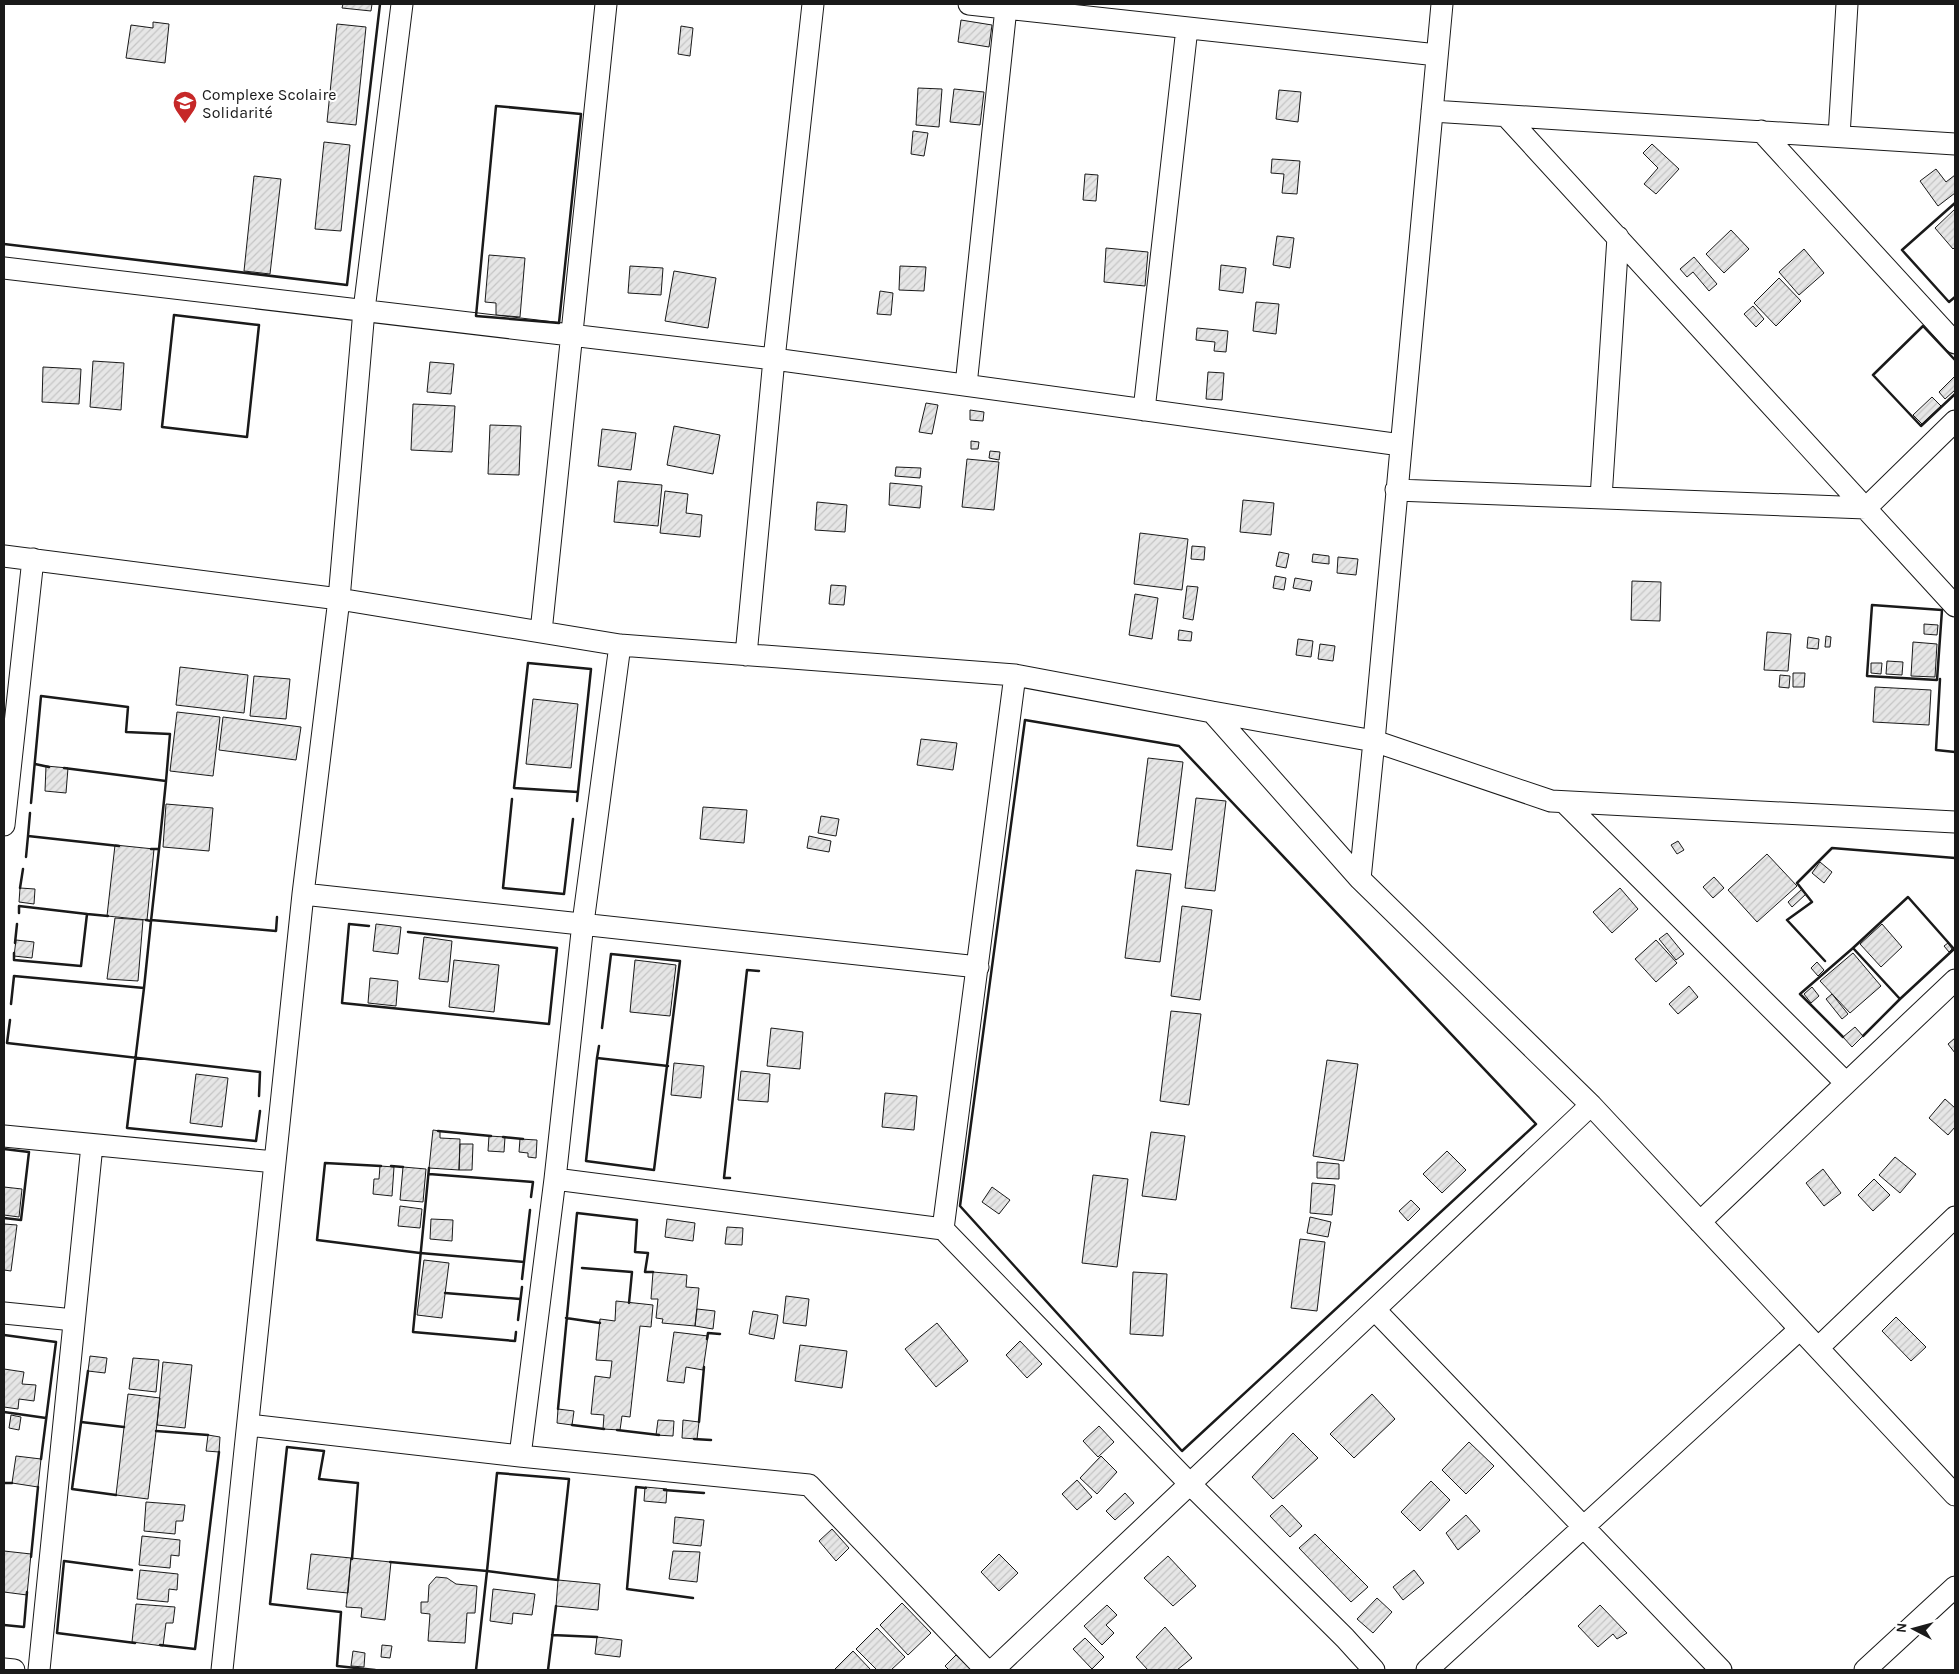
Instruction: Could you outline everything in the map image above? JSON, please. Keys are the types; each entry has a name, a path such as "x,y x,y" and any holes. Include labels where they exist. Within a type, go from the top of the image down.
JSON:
{"street":[{"path":"222,1670 303,894 339,599 364,310 402,4"},
{"path":"541,632 606,4"},
{"path":"746,655 774,359 813,4"},
{"path":"969,4 1437,55"},
{"path":"1360,879 1442,4"},
{"path":"1839,136 1848,4"},
{"path":"966,386 1006,8"},
{"path":"1144,410 1188,28"},
{"path":"1432,111 1955,144"},
{"path":"1506,116 1955,606"},
{"path":"1761,131 1955,343"},
{"path":"1601,498 1618,238"},
{"path":"4,268 774,359 1401,445"},
{"path":"1396,490 1866,508 1955,421"},
{"path":"4,556 339,599 620,645 1015,675 1374,741 1551,801 1955,822"},
{"path":"4,824 33,559"},
{"path":"520,1456 555,1179 583,923 620,645"},
{"path":"943,1229 1015,675"},
{"path":"1212,712 1360,879 1591,1105 1955,1495"},
{"path":"1564,802 1846,1083"},
{"path":"303,894 978,967"},
{"path":"1700,1222 1955,980"},
{"path":"993,1670 1591,1105"},
{"path":"4,1136 275,1162"},
{"path":"39,1670 92,1145"},
{"path":"555,1179 943,1229 1190,1484 1345,1638 1374,1670"},
{"path":"1818,1348 1955,1217"},
{"path":"1375,1310 1721,1670"},
{"path":"4,1313 74,1320"},
{"path":"1427,1670 1800,1329"},
{"path":"248,1426 809,1485 986,1670"},
{"path":"1865,1670 1955,1586"},
{"path":"4,1669 14,1670"}],"building":[{"path":"343,4 372,4 371,11 342,8"},
{"path":"961,20 992,25 989,47 958,42"},
{"path":"153,22 169,24 165,63 126,58 131,25 153,28"},
{"path":"337,24 366,27 356,125 327,122"},
{"path":"681,26 693,28 690,56 678,54"},
{"path":"918,88 942,89 939,127 916,125"},
{"path":"954,89 984,92 980,125 950,122"},
{"path":"1279,90 1301,92 1298,122 1276,119"},
{"path":"913,131 928,133 924,156 911,154"},
{"path":"324,142 350,145 341,231 315,229"},
{"path":"1652,144 1679,169 1656,194 1644,184 1658,168 1643,153"},
{"path":"1272,159 1300,161 1297,194 1282,193 1284,174 1271,173"},
{"path":"1936,169 1946,182 1955,175 1955,193 1938,206 1920,181"},
{"path":"1085,174 1098,175 1096,201 1083,200"},
{"path":"254,176 281,179 270,274 244,271"},
{"path":"1955,209 1955,247 1953,249 1935,228"},
{"path":"1731,230 1749,249 1724,273 1706,254"},
{"path":"1277,236 1294,238 1290,268 1273,265"},
{"path":"1106,248 1148,252 1145,286 1104,282"},
{"path":"1804,249 1824,273 1799,295 1779,272"},
{"path":"489,255 525,258 520,317 496,315 496,303 485,302"},
{"path":"1694,257 1717,284 1709,291 1693,272 1687,277 1680,269"},
{"path":"1221,265 1246,268 1243,293 1219,290"},
{"path":"630,266 663,268 661,295 628,293"},
{"path":"900,266 926,267 924,291 899,290"},
{"path":"674,271 716,278 708,328 665,321"},
{"path":"1779,278 1801,301 1776,326 1754,303"},
{"path":"880,291 893,293 891,315 877,314"},
{"path":"1256,302 1279,304 1276,334 1253,331"},
{"path":"1753,306 1764,319 1756,327 1744,314"},
{"path":"1197,328 1228,331 1226,352 1214,351 1215,342 1196,340"},
{"path":"93,361 124,363 121,410 90,407"},
{"path":"430,362 454,364 451,394 427,392"},
{"path":"43,367 81,369 79,404 42,402"},
{"path":"1208,372 1224,373 1222,400 1206,399"},
{"path":"1955,376 1955,390 1945,399 1939,392"},
{"path":"1932,397 1941,406 1922,424 1913,415"},
{"path":"926,403 938,405 932,434 919,432"},
{"path":"413,404 455,406 452,452 411,450"},
{"path":"970,410 984,412 983,421 970,420"},
{"path":"490,425 521,426 519,475 488,474"},
{"path":"674,426 720,435 713,474 667,465"},
{"path":"602,429 636,433 631,470 598,466"},
{"path":"971,441 979,442 978,449 971,449"},
{"path":"990,451 1000,452 999,460 989,458"},
{"path":"967,459 999,462 994,510 962,507"},
{"path":"896,467 921,468 920,478 895,476"},
{"path":"618,481 662,485 658,526 614,522"},
{"path":"890,483 922,486 920,508 889,505"},
{"path":"665,491 688,494 686,513 702,515 700,537 660,533"},
{"path":"1243,500 1274,503 1271,535 1240,532"},
{"path":"817,502 847,505 845,532 815,530"},
{"path":"1140,533 1188,539 1182,590 1134,584"},
{"path":"1192,546 1205,547 1204,560 1191,559"},
{"path":"1279,552 1289,554 1286,568 1276,566"},
{"path":"1313,554 1329,556 1329,564 1312,562"},
{"path":"1338,557 1358,559 1356,575 1337,573"},
{"path":"1275,576 1286,578 1284,590 1273,588"},
{"path":"1295,578 1312,581 1310,591 1293,588"},
{"path":"1632,581 1661,582 1660,621 1631,620"},
{"path":"831,585 846,586 844,605 829,604"},
{"path":"1187,586 1198,587 1193,620 1183,618"},
{"path":"1135,594 1158,598 1152,639 1129,635"},
{"path":"1924,624 1938,625 1937,635 1924,634"},
{"path":"1179,630 1192,632 1191,641 1178,640"},
{"path":"1767,632 1791,634 1788,671 1764,670"},
{"path":"1826,636 1831,637 1830,647 1825,647"},
{"path":"1808,637 1819,639 1818,649 1807,648"},
{"path":"1298,639 1313,641 1311,657 1296,655"},
{"path":"1913,642 1937,644 1935,677 1911,676"},
{"path":"1320,644 1335,646 1333,661 1318,659"},
{"path":"1887,661 1903,662 1902,675 1886,674"},
{"path":"1871,663 1882,663 1881,674 1871,673"},
{"path":"180,667 248,675 244,713 176,705"},
{"path":"1793,673 1805,673 1804,687 1793,687"},
{"path":"1780,675 1790,676 1789,688 1779,687"},
{"path":"254,676 290,679 286,719 250,716"},
{"path":"1875,687 1931,690 1929,725 1873,722"},
{"path":"533,699 578,704 571,768 526,764"},
{"path":"177,712 220,717 213,776 170,771"},
{"path":"223,717 301,727 296,760 219,750"},
{"path":"921,739 957,743 953,770 917,765"},
{"path":"1148,758 1183,762 1172,850 1137,846"},
{"path":"46,766 68,768 66,793 45,791"},
{"path":"1196,798 1226,801 1215,891 1185,888"},
{"path":"166,804 213,808 209,851 163,847"},
{"path":"703,807 747,810 744,843 700,839"},
{"path":"821,816 839,819 836,836 818,833"},
{"path":"809,836 831,841 829,852 807,848"},
{"path":"1678,841 1684,850 1677,854 1671,845"},
{"path":"115,845 154,849 147,920 107,916"},
{"path":"1767,854 1797,886 1757,922 1728,890"},
{"path":"1820,862 1832,872 1824,883 1812,873"},
{"path":"1136,870 1171,874 1160,962 1125,958"},
{"path":"1714,877 1724,888 1713,898 1703,887"},
{"path":"20,888 35,889 34,904 19,902"},
{"path":"1620,888 1638,909 1612,933 1593,912"},
{"path":"1802,889 1806,894 1792,907 1788,902"},
{"path":"1182,906 1212,910 1200,1000 1171,996"},
{"path":"115,918 143,920 138,981 107,979"},
{"path":"376,924 401,927 398,954 373,951"},
{"path":"1882,924 1902,947 1881,967 1860,944"},
{"path":"1667,933 1684,954 1676,960 1659,939"},
{"path":"424,937 452,941 448,982 419,979"},
{"path":"16,940 34,942 32,958 14,956"},
{"path":"1656,940 1677,963 1656,982 1635,959"},
{"path":"1948,943 1952,949 1949,952 1944,946"},
{"path":"1853,953 1881,986 1850,1013 1820,981"},
{"path":"454,960 499,965 494,1012 449,1007"},
{"path":"635,960 676,965 670,1016 630,1012"},
{"path":"1817,962 1824,970 1818,976 1811,968"},
{"path":"370,978 398,981 396,1006 368,1003"},
{"path":"1689,986 1698,997 1678,1014 1669,1004"},
{"path":"1812,987 1819,996 1811,1003 1804,994"},
{"path":"1832,994 1848,1014 1842,1019 1826,999"},
{"path":"1171,1011 1201,1014 1189,1105 1160,1101"},
{"path":"1855,1027 1863,1036 1852,1047 1843,1037"},
{"path":"771,1028 803,1032 800,1069 767,1066"},
{"path":"1955,1038 1955,1053 1948,1044"},
{"path":"1327,1060 1358,1064 1344,1161 1313,1156"},
{"path":"674,1063 704,1066 701,1098 671,1095"},
{"path":"741,1071 770,1074 768,1102 738,1100"},
{"path":"196,1074 228,1078 222,1127 190,1123"},
{"path":"885,1093 917,1096 914,1130 882,1127"},
{"path":"1945,1099 1955,1108 1955,1127 1948,1135 1929,1118"},
{"path":"433,1130 440,1131 440,1138 460,1139 459,1170 429,1168"},
{"path":"1151,1132 1185,1136 1176,1200 1142,1196"},
{"path":"489,1136 505,1137 504,1152 488,1151"},
{"path":"520,1139 537,1140 536,1158 528,1157 528,1153 519,1152"},
{"path":"460,1144 473,1144 472,1170 459,1170"},
{"path":"1447,1151 1466,1170 1442,1193 1423,1174"},
{"path":"1895,1157 1916,1174 1900,1193 1879,1175"},
{"path":"1317,1162 1339,1164 1339,1179 1317,1178"},
{"path":"380,1166 394,1167 392,1196 373,1194 374,1179 379,1179"},
{"path":"403,1167 426,1169 423,1202 400,1200"},
{"path":"1823,1169 1841,1193 1824,1206 1806,1183"},
{"path":"1093,1175 1128,1179 1117,1267 1082,1263"},
{"path":"1874,1179 1890,1195 1873,1211 1858,1195"},
{"path":"1312,1183 1335,1185 1332,1215 1310,1213"},
{"path":"4,1187 22,1189 19,1217 4,1215"},
{"path":"992,1187 1010,1200 999,1214 982,1202"},
{"path":"1411,1200 1420,1209 1408,1221 1399,1211"},
{"path":"400,1206 422,1209 420,1228 398,1226"},
{"path":"1310,1217 1331,1222 1328,1237 1307,1233"},
{"path":"431,1219 453,1220 452,1241 430,1239"},
{"path":"667,1219 695,1223 693,1241 665,1237"},
{"path":"4,1224 17,1225 11,1271 4,1270"},
{"path":"727,1227 743,1228 742,1245 725,1244"},
{"path":"1300,1239 1325,1242 1317,1311 1291,1308"},
{"path":"424,1260 449,1263 442,1318 417,1315"},
{"path":"653,1272 687,1275 686,1287 699,1288 695,1326 662,1323 663,1319 656,1318 658,1299 651,1299"},
{"path":"1133,1272 1167,1274 1163,1336 1130,1334"},
{"path":"786,1296 809,1299 806,1326 783,1323"},
{"path":"616,1301 653,1305 651,1327 640,1326 630,1417 622,1416 620,1430 603,1429 604,1415 591,1414 595,1376 610,1378 612,1361 596,1360 600,1319 615,1321"},
{"path":"697,1309 715,1311 713,1329 695,1326"},
{"path":"753,1311 778,1315 774,1339 749,1334"},
{"path":"1896,1317 1926,1347 1911,1361 1882,1331"},
{"path":"937,1323 968,1361 936,1387 905,1349"},
{"path":"674,1332 708,1336 703,1370 686,1367 684,1383 667,1381"},
{"path":"1020,1341 1042,1364 1027,1378 1006,1355"},
{"path":"800,1345 847,1351 842,1388 795,1381"},
{"path":"90,1356 107,1358 105,1373 88,1371"},
{"path":"133,1358 159,1360 156,1392 129,1389"},
{"path":"163,1362 192,1365 185,1428 157,1425"},
{"path":"4,1369 24,1372 22,1384 36,1385 34,1401 19,1399 18,1409 4,1407"},
{"path":"128,1394 160,1398 148,1499 116,1495"},
{"path":"1372,1394 1395,1419 1354,1458 1330,1434"},
{"path":"558,1409 574,1411 572,1425 557,1423"},
{"path":"11,1415 21,1417 19,1430 9,1428"},
{"path":"658,1420 674,1421 673,1436 656,1435"},
{"path":"683,1420 699,1422 697,1439 682,1438"},
{"path":"1099,1426 1114,1442 1098,1457 1083,1441"},
{"path":"1293,1433 1318,1458 1273,1499 1252,1477"},
{"path":"208,1435 220,1437 219,1452 206,1451"},
{"path":"1469,1442 1494,1466 1466,1494 1442,1470"},
{"path":"16,1456 41,1459 38,1487 12,1483"},
{"path":"1101,1456 1117,1472 1097,1494 1080,1478"},
{"path":"1077,1480 1092,1497 1077,1510 1062,1494"},
{"path":"1431,1481 1450,1500 1420,1531 1401,1512"},
{"path":"645,1487 667,1489 666,1503 644,1501"},
{"path":"1125,1493 1134,1503 1115,1520 1106,1511"},
{"path":"146,1502 185,1505 183,1521 176,1521 175,1534 144,1531"},
{"path":"1282,1505 1302,1526 1290,1537 1270,1516"},
{"path":"1466,1515 1480,1531 1458,1550 1446,1533"},
{"path":"675,1517 704,1520 701,1546 673,1543"},
{"path":"832,1529 849,1548 836,1561 819,1541"},
{"path":"1315,1534 1368,1587 1351,1602 1299,1548"},
{"path":"142,1536 180,1540 179,1556 171,1555 170,1568 139,1565"},
{"path":"4,1551 31,1554 27,1595 4,1592"},
{"path":"673,1551 700,1552 697,1582 669,1579"},
{"path":"311,1554 351,1558 348,1593 307,1589"},
{"path":"999,1554 1018,1573 999,1591 981,1572"},
{"path":"1168,1556 1196,1586 1173,1606 1144,1578"},
{"path":"351,1558 391,1562 385,1620 361,1617 362,1608 346,1607"},
{"path":"140,1570 178,1574 177,1590 169,1589 168,1602 137,1599"},
{"path":"1414,1570 1424,1583 1403,1600 1393,1587"},
{"path":"436,1577 447,1578 456,1584 477,1586 475,1613 467,1613 465,1643 428,1641 430,1614 421,1613 421,1602 428,1602 429,1585"},
{"path":"558,1580 600,1584 598,1610 556,1606"},
{"path":"493,1589 535,1594 532,1615 513,1613 512,1624 490,1621"},
{"path":"1377,1598 1392,1612 1373,1633 1357,1619"},
{"path":"902,1603 931,1633 908,1655 880,1625"},
{"path":"136,1604 175,1607 173,1623 166,1623 163,1646 132,1642"},
{"path":"1107,1605 1117,1615 1106,1625 1114,1633 1102,1645 1084,1626"},
{"path":"1600,1605 1627,1633 1617,1639 1613,1634 1598,1647 1578,1626"},
{"path":"1165,1627 1192,1658 1177,1670 1148,1670 1136,1657"},
{"path":"877,1628 905,1657 891,1670 877,1670 856,1649"},
{"path":"597,1637 622,1640 620,1657 595,1654"},
{"path":"1085,1638 1104,1657 1092,1669 1073,1649"},
{"path":"382,1645 392,1646 390,1658 381,1657"},
{"path":"353,1651 365,1653 364,1667 351,1666"},
{"path":"853,1651 871,1670 834,1670"},
{"path":"956,1655 971,1670 949,1670 945,1666"}],"wall":[{"path":"4,244 347,285 380,4"},
{"path":"496,106 581,114 559,323 476,316 496,106"},
{"path":"1955,203 1902,250 1949,302 1955,297"},
{"path":"174,315 259,325 247,437 162,427 174,315"},
{"path":"1955,360 1923,326 1873,375 1921,426 1955,394"},
{"path":"1872,605 1942,610 1937,680 1867,676 1872,605"},
{"path":"577,801 591,669 528,663 514,788 578,792"},
{"path":"1940,679 1936,750 1955,752"},
{"path":"31,803 41,696 128,707 126,732 170,734 166,781 64,768"},
{"path":"1025,720 1179,746 1536,1124 1182,1451 960,1206 1025,720"},
{"path":"35,764 49,767"},
{"path":"159,849 166,781"},
{"path":"512,799 503,888 564,894 573,819"},
{"path":"28,836 30,813"},
{"path":"26,857 28,836 119,846"},
{"path":"1825,961 1787,920 1812,902 1797,883 1832,848 1955,858"},
{"path":"151,849 159,849 151,921"},
{"path":"20,888 23,869"},
{"path":"1853,948 1908,897 1954,949 1900,999"},
{"path":"19,913 19,906 87,914"},
{"path":"14,953 14,960 81,966 87,914 108,916"},
{"path":"151,920 276,931 277,917"},
{"path":"144,988 151,921 146,920"},
{"path":"15,943 17,924"},
{"path":"369,926 349,924 342,1003 549,1024 557,948 408,932"},
{"path":"1843,1037 1800,994 1853,948 1900,999 1863,1036"},
{"path":"597,1058 586,1161 654,1170 680,961 611,954 602,1028"},
{"path":"730,1178 724,1178 747,970 759,971"},
{"path":"11,1004 14,976 144,988 127,1128 256,1141 260,1111"},
{"path":"10,1020 7,1043 260,1072 259,1096"},
{"path":"599,1046 597,1058 668,1066"},
{"path":"438,1131 491,1136"},
{"path":"503,1137 523,1139"},
{"path":"4,1149 29,1152 21,1220 4,1218"},
{"path":"381,1166 325,1163 317,1240 420,1253 524,1262"},
{"path":"391,1166 403,1167"},
{"path":"429,1168 413,1332 515,1341 516,1332"},
{"path":"429,1174 533,1182 531,1197"},
{"path":"522,1279 530,1210"},
{"path":"558,1409 577,1213 637,1220 635,1252 648,1253 645,1272 653,1272"},
{"path":"582,1268 632,1272 629,1303"},
{"path":"518,1320 522,1287"},
{"path":"445,1293 520,1299"},
{"path":"566,1318 600,1323"},
{"path":"707,1339 708,1333 720,1334"},
{"path":"4,1335 56,1342 41,1459"},
{"path":"699,1422 704,1367"},
{"path":"88,1371 72,1489 116,1495"},
{"path":"4,1412 46,1418"},
{"path":"81,1422 124,1427"},
{"path":"572,1425 604,1429"},
{"path":"617,1430 659,1435"},
{"path":"156,1431 208,1435"},
{"path":"694,1439 711,1440"},
{"path":"352,1559 358,1483 319,1479 324,1451 287,1447 270,1604 341,1612 337,1666 375,1670"},
{"path":"160,1645 195,1649 219,1452"},
{"path":"390,1562 487,1571 497,1473 569,1479 558,1580 487,1571 476,1670"},
{"path":"4,1483 12,1483"},
{"path":"31,1557 38,1487"},
{"path":"646,1488 636,1487 627,1589 693,1598"},
{"path":"664,1490 704,1493"},
{"path":"132,1570 64,1561 57,1633 135,1643"},
{"path":"4,1625 24,1627 27,1592"},
{"path":"548,1670 556,1606"},
{"path":"552,1635 597,1637"}],"place":[{"name":"Complexe Scolaire Solidarité","path":"185,124"}]}
